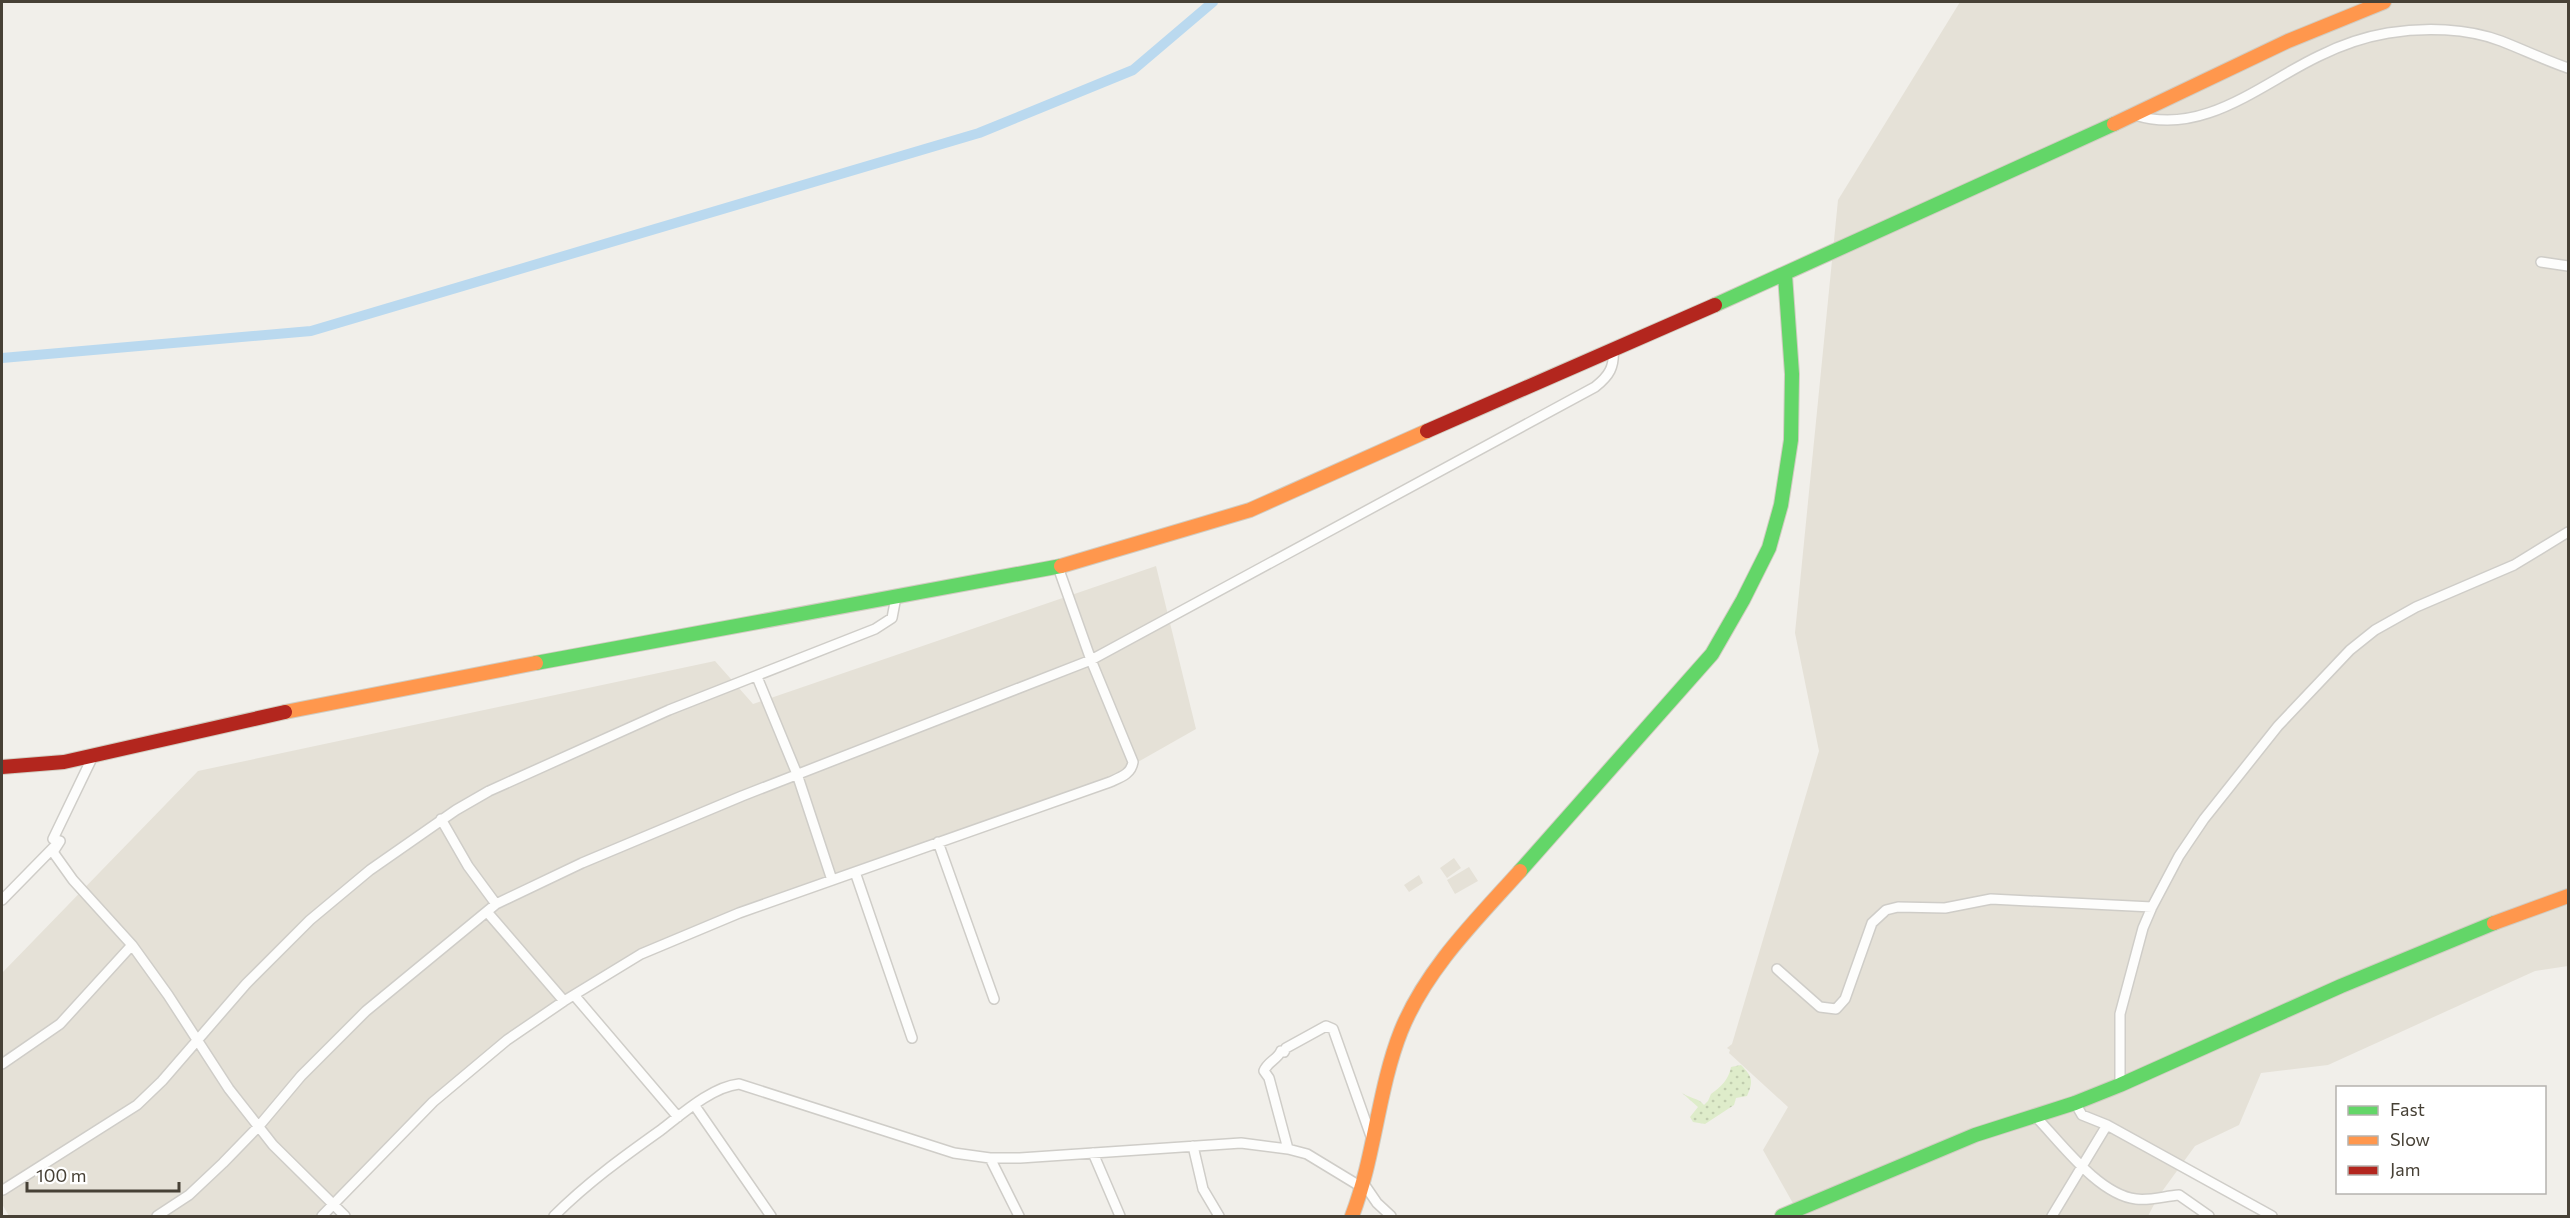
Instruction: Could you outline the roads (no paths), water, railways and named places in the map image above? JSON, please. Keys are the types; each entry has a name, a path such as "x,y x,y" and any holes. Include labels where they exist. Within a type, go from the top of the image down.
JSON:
{"main road":[{"path":"2,767 64,762 280,713 465,676 1058,567 1250,510 1613,348 1785,275 2134,115 2288,41 2384,2"},
{"path":"1352,1216 1364,1186 1392,1062 1403,1026 1439,964 1712,654 1739,612 1773,539 1788,470 1793,409 1793,339 1785,275"},
{"path":"1782,1216 1975,1135 2036,1117 2120,1085 2341,986 2537,906 2568,896"}],"street":[{"path":"2134,115 2149,120 2177,121 2211,111 2248,96 2319,56 2354,41 2388,33 2415,30 2473,34 2499,40 2568,68"},
{"path":"2541,262 2568,266"},
{"path":"157,1216 189,1195 259,1126 301,1076 366,1011 455,936 488,913 496,904 582,863 797,774 1091,660 1595,387 1610,374 1615,361 1613,348"},
{"path":"2120,1085 2120,1014 2134,958 2152,907 2179,856 2204,819 2278,726 2350,651 2375,630 2416,607 2514,564 2568,532"},
{"path":"322,1216 433,1102 507,1040 564,1001 641,954 739,912 1110,782 1132,769 1133,762 1091,660 1058,567"},
{"path":"3,1190 137,1105 162,1081 246,984 310,920 370,870 441,819 489,791 617,734 701,697 757,677 888,622 894,614 896,597"},
{"path":"757,677 797,774 832,880"},
{"path":"60,841 52,839 93,756"},
{"path":"441,819 468,866 496,904"},
{"path":"2,900 60,841"},
{"path":"60,841 53,852 60,865 132,945 168,994 229,1089 289,1162 345,1216"},
{"path":"938,842 994,999"},
{"path":"855,872 912,1038"},
{"path":"1777,969 1820,1007 1836,1009 1845,999 1872,922 1886,910 1898,907 1945,908 1991,899 2152,907"},
{"path":"488,913 564,1001"},
{"path":"2,1064 60,1024 132,945"},
{"path":"574,995 678,1117"},
{"path":"1288,1149 1269,1078 1264,1071 1266,1065 1281,1051 1284,1052 1286,1048 1326,1026 1333,1029 1373,1143"},
{"path":"554,1216 596,1177 678,1117 723,1087 740,1084 954,1154 990,1158 1241,1143 1288,1149 1307,1154 1364,1186 1390,1216"},
{"path":"2075,1103 2082,1115 2107,1125 2272,1216"},
{"path":"695,1106 771,1216"},
{"path":"2036,1117 2110,1191 2139,1200 2179,1195 2209,1216"},
{"path":"2052,1216 2107,1125"},
{"path":"1193,1146 1203,1189 1219,1216"},
{"path":"1093,1153 1120,1216"},
{"path":"990,1158 1019,1216"}],"waterway":[{"path":"2,358 311,331 979,133 1133,70 1213,2"}]}
